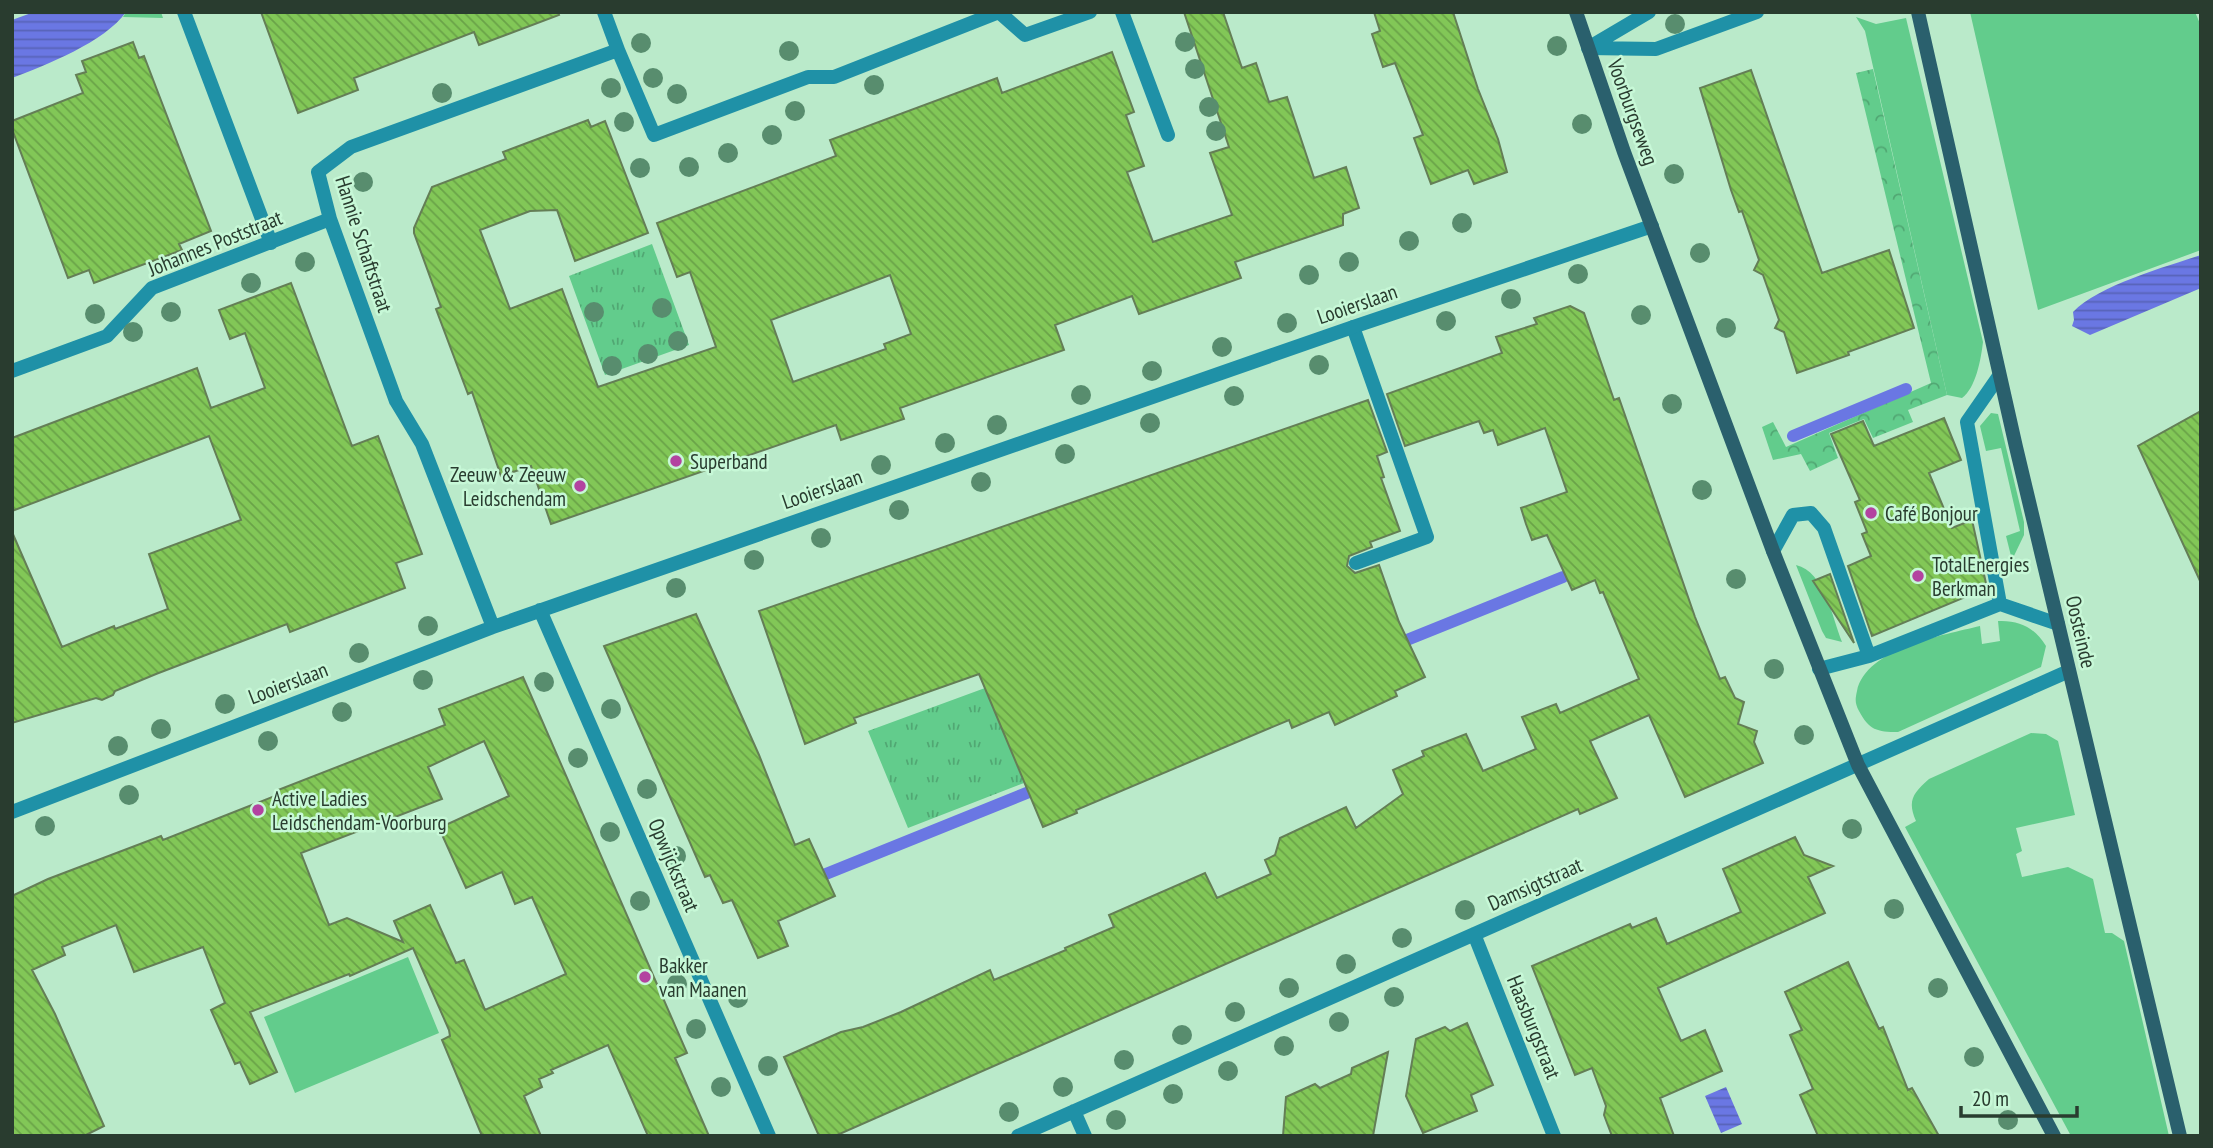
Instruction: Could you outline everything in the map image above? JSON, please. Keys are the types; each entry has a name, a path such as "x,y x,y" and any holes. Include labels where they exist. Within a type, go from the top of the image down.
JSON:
{"street":[{"path":"184,12 271,243"},
{"path":"604,12 654,135 808,77 834,77 1000,13 1025,35 1090,12"},
{"path":"1122,12 1168,135"},
{"name":"Voorburgseweg","path":"1576,12 1652,226"},
{"path":"1588,48 1649,12"},
{"path":"1588,48 1656,49 1757,12"},
{"name":"Oosteinde","path":"1917,12 1999,376 2180,1136"},
{"name":"Hannie Schaftstraat","path":"493,627 422,444 396,401 330,219 318,172 351,147 618,50"},
{"name":"Johannes Poststraat","path":"12,371 107,336 152,288 330,219"},
{"path":"1652,226 1773,551 1858,765 2054,1136"},
{"name":"Looierslaan","path":"12,812 540,610 1353,327 1652,226"},
{"path":"1353,327 1427,537 1356,563"},
{"path":"1999,376 1967,422 2000,604"},
{"path":"1773,551 1793,515 1811,513 1824,528 1869,656"},
{"path":"1819,669 1869,656 2000,604 2058,624"},
{"name":"Opwijckstraat","path":"540,610 769,1136"},
{"name":"Damsigtstraat","path":"1018,1136 2069,671"},
{"name":"Haasburgstraat","path":"1474,934 1554,1136"},
{"path":"1074,1111 1085,1136"}],"green space":[{"path":"126,12 161,12 163,18 123,17"},
{"path":"1970,12 2195,12 2201,26 2201,250 2038,310"},
{"path":"1856,17 1876,24 1906,18 1983,342 1974,380 1962,398 1947,395 1865,31"},
{"path":"1873,69 1947,395 1908,410 1913,422 1873,438 1864,419 1829,433 1838,458 1810,471 1801,454 1773,460 1762,427 1773,422 1786,447 1931,383 1856,73"},
{"path":"652,244 689,345 605,375 569,276"},
{"path":"1991,413 1998,414 2024,522 2024,535 2012,560 2006,536 2020,531 2001,448 1986,451 1980,426"},
{"path":"1796,565 1806,569 1821,586 1842,642 1826,638"},
{"path":"1998,621 2026,626 2037,634 2046,646 2041,667 1898,732 1874,729 1866,722 1856,704 1857,691 1863,676 1875,664 1908,646 1980,626 1982,644 2000,641"},
{"path":"985,688 1024,783 908,828 868,731"},
{"path":"2031,733 2046,734 2058,741 2075,815 2016,828 2022,851 2016,854 2022,877 2068,867 2093,879 2105,933 2112,933 2124,941 2169,1136 2071,1136 1905,827 1916,821 1912,808 1913,798 1929,779"},
{"path":"408,957 439,1033 295,1093 264,1017"}],"water":[{"path":"34,12 126,12 90,43 12,78 12,20"},
{"path":"2201,255 2201,288 2090,335 2072,326 2073,312 2099,293 2133,278"},
{"path":"1726,1087 1742,1124 1721,1133 1705,1096"}],"building":[{"path":"261,12 558,12 559,15 479,45 474,32 354,78 358,90 298,113"},
{"path":"1184,12 1223,12 1242,68 1256,63 1269,102 1287,97 1314,178 1346,167 1359,208 1343,214 1343,225 1235,262 1241,278 1139,314 1132,296 1055,325 1064,350 900,408 904,419 841,440 836,425 551,524 531,466 501,476 472,392 468,394 436,309 441,307 414,233 432,187 506,159 503,152 588,120 591,127 605,121 648,233 575,261 557,210 530,211 480,230 510,309 562,289 598,387 716,347 690,272 677,277 657,223 836,156 830,140 997,78 1002,93 1112,52 1134,112 1126,115 1144,166 1127,172 1153,242 1232,215 1210,153 1229,147","holes":["890,275 911,334 884,344 886,349 793,382 771,320"]},
{"path":"1374,12 1453,12 1507,172 1474,184 1468,170 1431,184 1414,138 1423,135 1395,63 1383,67 1372,34 1380,31"},
{"path":"133,42 139,58 144,56 211,231 179,244 182,250 94,283 89,270 68,278 12,129 12,121 83,93 76,75 86,72 82,61"},
{"path":"1751,70 1822,273 1889,250 1914,328 1797,373 1784,332 1775,328 1779,320 1763,275 1754,270 1759,260 1742,211 1739,212 1731,190 1700,88"},
{"path":"291,283 352,446 378,436 422,554 396,563 405,588 290,632 287,624 156,674 115,691 113,695 102,700 96,698 12,723 12,532 62,647 114,626 115,629 168,609 149,554 241,520 209,436 12,511 12,438 197,368 211,408 265,388 245,333 230,339 219,310"},
{"path":"1570,306 1584,313 1614,400 1619,398 1695,617 1720,679 1725,677 1735,698 1744,702 1738,724 1757,731 1754,742 1763,763 1685,797 1649,715 1590,741 1617,798 1580,814 1578,809 835,1136 819,1136 784,1057 841,1032 863,1027 901,1012 990,970 994,980 1066,950 1065,948 1114,927 1109,915 1205,873 1217,898 1271,874 1265,860 1275,855 1280,838 1346,807 1356,828 1403,794 1393,770 1424,756 1422,751 1466,734 1483,771 1536,749 1522,717 1556,704 1560,713 1639,679 1603,592 1600,593 1595,580 1572,590 1547,535 1532,540 1526,524 1521,508 1567,492 1545,428 1498,445 1493,430 1484,433 1479,421 1405,446 1387,394 1502,353 1496,337 1537,324 1534,318"},
{"path":"1368,400 1387,452 1377,456 1384,477 1381,478 1400,531 1370,542 1372,547 1349,556 1347,566 1355,573 1379,565 1399,622 1425,677 1395,691 1397,696 1335,725 1329,712 1292,728 1289,720 1076,810 1077,813 1043,827 979,674 854,718 856,723 805,744 759,611"},
{"path":"2201,411 2201,583 2138,446"},
{"path":"1944,418 1961,460 1929,473 1952,528 1972,520 1987,588 1872,636 1848,566 1871,556 1862,534 1867,532 1855,502 1860,500 1831,434 1863,421 1874,446"},
{"path":"1830,574 1854,643 1813,581"},
{"path":"696,614 759,755 795,845 809,839 835,896 778,921 788,946 758,958 732,900 723,903 710,875 705,877 604,646"},
{"path":"523,677 687,1053 675,1058 709,1136 648,1136 608,1045 551,1070 553,1073 539,1079 542,1087 524,1096 541,1136 482,1136 442,1040 450,1036 449,1030 413,948 350,976 349,974 250,1012 277,1072 250,1084 240,1062 235,1064 211,1010 225,1003 203,947 134,972 116,925 62,947 65,955 32,970 55,1014 104,1126 84,1136 12,1136 12,896 48,879 161,836 163,840 280,794 278,790 445,725 439,709","holes":["484,741 509,796 439,828 466,888 502,872 515,904 532,897 566,974 485,1010 464,960 456,963 430,905 394,921 403,942 347,918 329,925 301,853 442,799 428,767"]},
{"path":"1795,837 1804,855 1833,866 1808,877 1825,913 1658,988 1681,1041 1705,1030 1722,1071 1660,1098 1674,1136 1612,1136 1604,1115 1606,1106 1592,1068 1575,1075 1532,966 1630,924 1632,928 1656,918 1667,944 1741,912 1723,869"},
{"path":"1848,962 1879,1029 1883,1027 1908,1090 1912,1088 1939,1136 1818,1136 1800,1095 1813,1089 1790,1035 1802,1030 1785,992"},
{"path":"1467,1023 1493,1085 1471,1095 1477,1111 1423,1133 1406,1096 1416,1039 1445,1027 1450,1031"},
{"path":"1388,1052 1373,1136 1283,1136 1286,1097 1315,1084 1320,1088 1351,1074 1352,1068"}],"waterway":[{"path":"1793,436 1906,389"},
{"path":"1392,646 1563,577"},
{"path":"811,880 1044,786"}],"place":[{"name":"Superband","path":"676,461"},
{"name":"Zeeuw & Zeeuw Leidschendam","path":"580,486"},
{"name":"Café Bonjour","path":"1871,513"},
{"name":"TotalEnergies Berkman","path":"1918,576"},
{"name":"Active Ladies Leidschendam-Voorburg","path":"258,810"},
{"name":"Bakker van Maanen","path":"645,977"}]}
